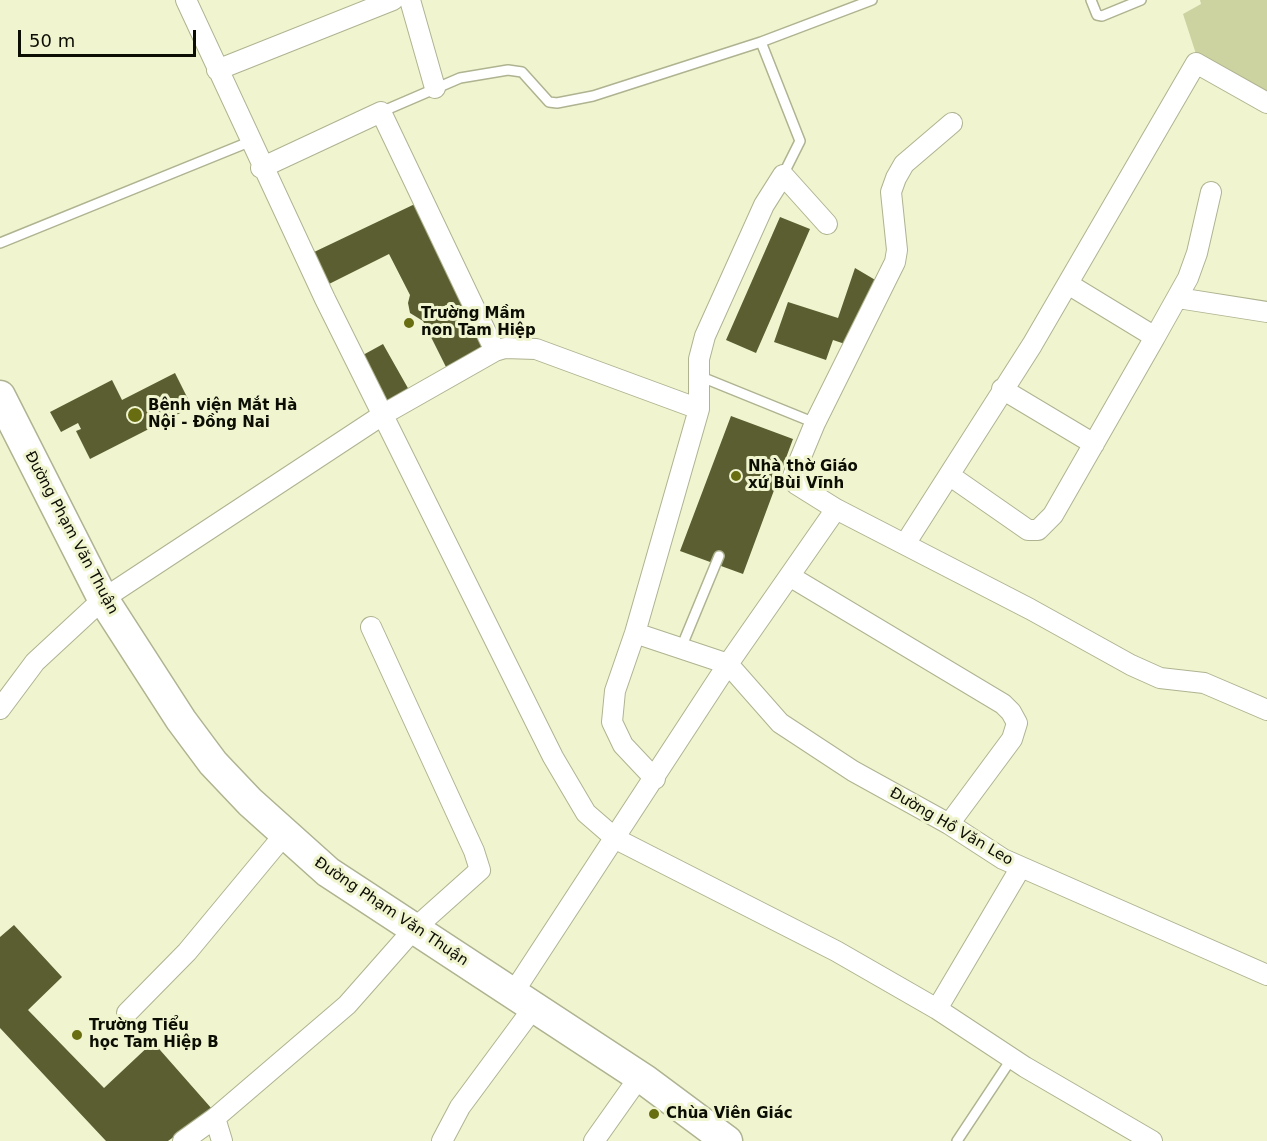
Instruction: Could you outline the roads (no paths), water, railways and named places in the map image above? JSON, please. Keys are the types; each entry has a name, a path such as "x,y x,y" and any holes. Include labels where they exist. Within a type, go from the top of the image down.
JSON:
{"main road":[{"name":"Đường Phạm Văn Thuận","path":"0,396 103,599 180,720 213,763 284,835 328,872 639,1076 727,1141"}],"street":[{"path":"186,0 261,168 554,757 586,813 616,838 836,951 937,1009 1012,1058 1152,1141"},
{"path":"217,70 393,0"},
{"path":"410,0 435,88"},
{"path":"905,544 1068,284 1196,63 1267,103"},
{"path":"261,168 381,112 495,351"},
{"path":"952,123 904,164 896,178 891,199 897,250 895,262 815,423 792,480 836,509 1131,665 1160,678 1204,683 1267,710"},
{"path":"655,779 623,745 612,722 615,691 699,409 699,359 705,336 769,194 783,175 827,224"},
{"path":"949,475 1020,525 1038,530 1053,515 1178,298 1197,253 1211,192"},
{"path":"1068,284 1155,337"},
{"path":"1178,298 1267,312"},
{"path":"0,709 35,662 103,599 384,414 495,351 505,348 536,349 699,409"},
{"path":"1002,389 1094,444"},
{"path":"442,1141 616,838 728,664 791,577 836,509"},
{"path":"791,577 1003,704 1011,712 1017,723 1012,739 949,824"},
{"path":"183,1141 215,1118 347,1005 414,929 480,870 480,864 371,627"},
{"path":"634,633 728,664"},
{"name":"Đường Hồ Văn Leo","path":"728,664 780,723 853,771 949,824 1003,859 1267,975"},
{"path":"127,1012 187,952 284,835"},
{"path":"937,1009 1021,867"},
{"path":"594,1141 639,1076"},
{"path":"215,1118 222,1141"}],"lane":[{"path":"381,112 460,78 514,69 522,72 549,102 557,103 593,96 761,42 872,0"},
{"path":"1091,0 1097,15 1102,16 1141,0"},
{"path":"761,42 800,141 783,175"},
{"path":"0,243 249,142"},
{"path":"699,376 815,423"},
{"path":"681,648 718,556"},
{"path":"957,1141 1012,1058"}],"place":[{"name":"Trường Mầm non Tam Hiệp","path":"409,323"},
{"name":"Bệnh viện Mắt Hà Nội - Đồng Nai","path":"135,415"},
{"name":"Nhà thờ Giáo xứ Bùi Vĩnh","path":"736,476"},
{"name":"Trường Tiểu học Tam Hiệp B","path":"77,1035"},
{"name":"Chùa Viên Giác","path":"654,1114"}]}
